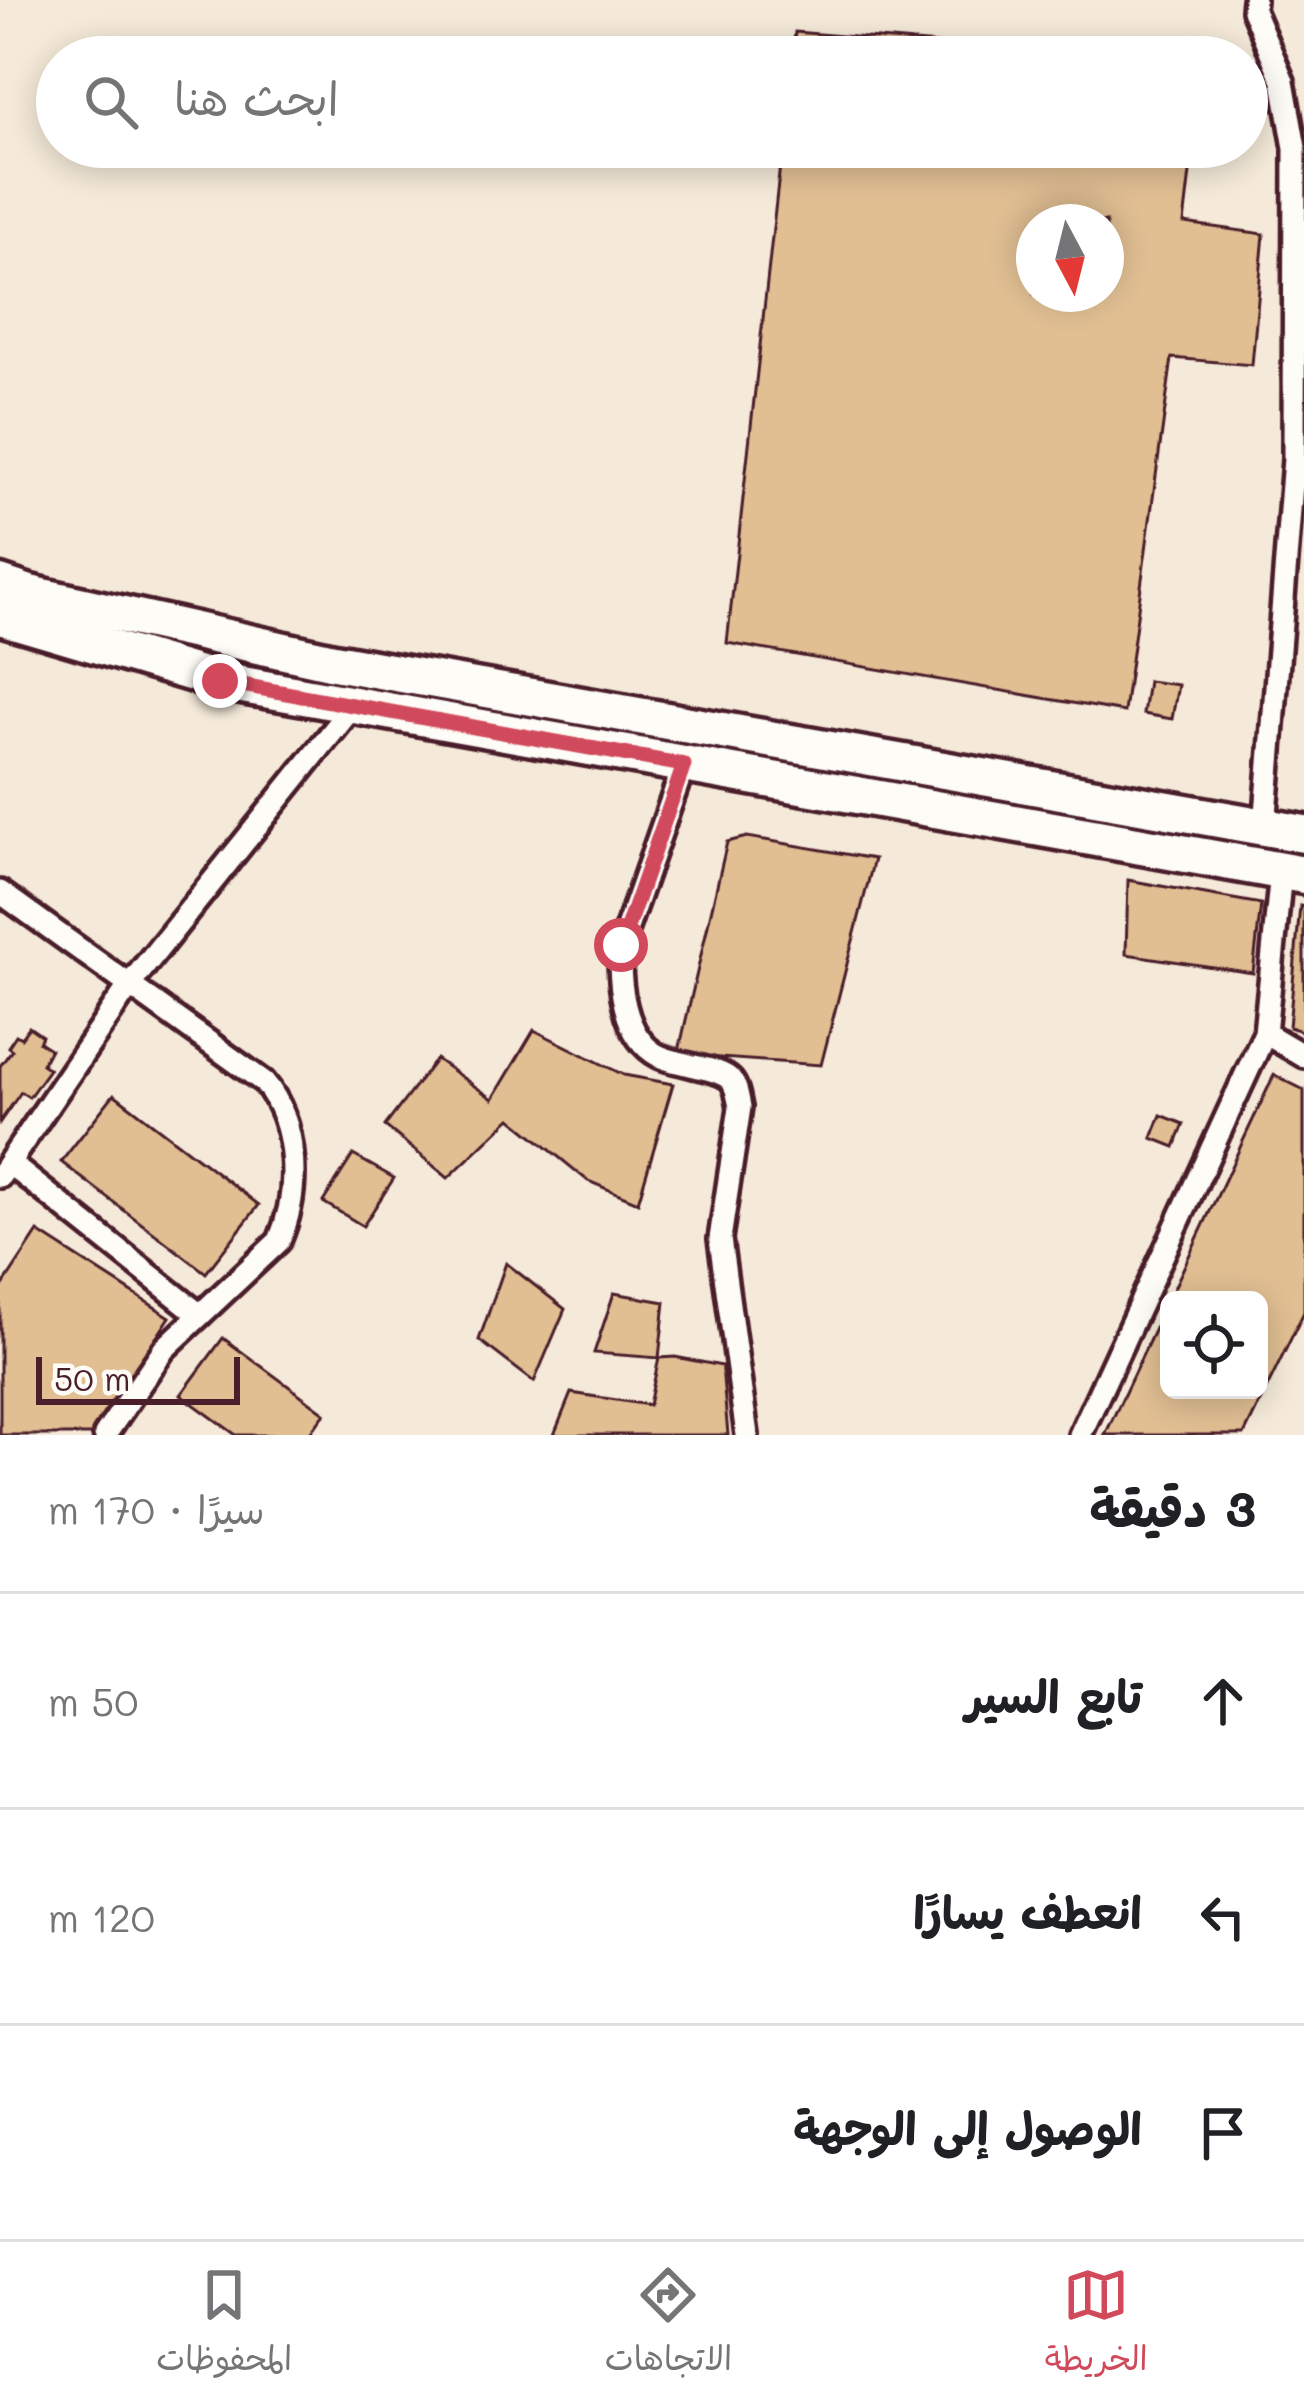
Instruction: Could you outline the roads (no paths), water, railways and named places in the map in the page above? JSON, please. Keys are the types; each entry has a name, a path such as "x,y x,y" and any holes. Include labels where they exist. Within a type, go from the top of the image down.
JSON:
{"main road":[{"path":"0,584 334,662 1304,834"},
{"path":"0,616 220,681 1292,874"}],"street":[{"path":"1254,0 1253,10 1264,36"},
{"path":"1265,827 1294,459 1295,148 1283,81 1268,46"},
{"path":"200,1315 4,1169 131,983 353,705"},
{"path":"684,765 621,945 619,970 634,1033 642,1043 659,1056 720,1073 732,1081 737,1092 740,1107 720,1239 747,1435"},
{"path":"1080,1435 1265,1033 1292,874"},
{"path":"0,892 264,1082 274,1095 296,1178 289,1219 279,1241 164,1349 105,1435"},
{"path":"1265,1033 1304,1056"}]}
